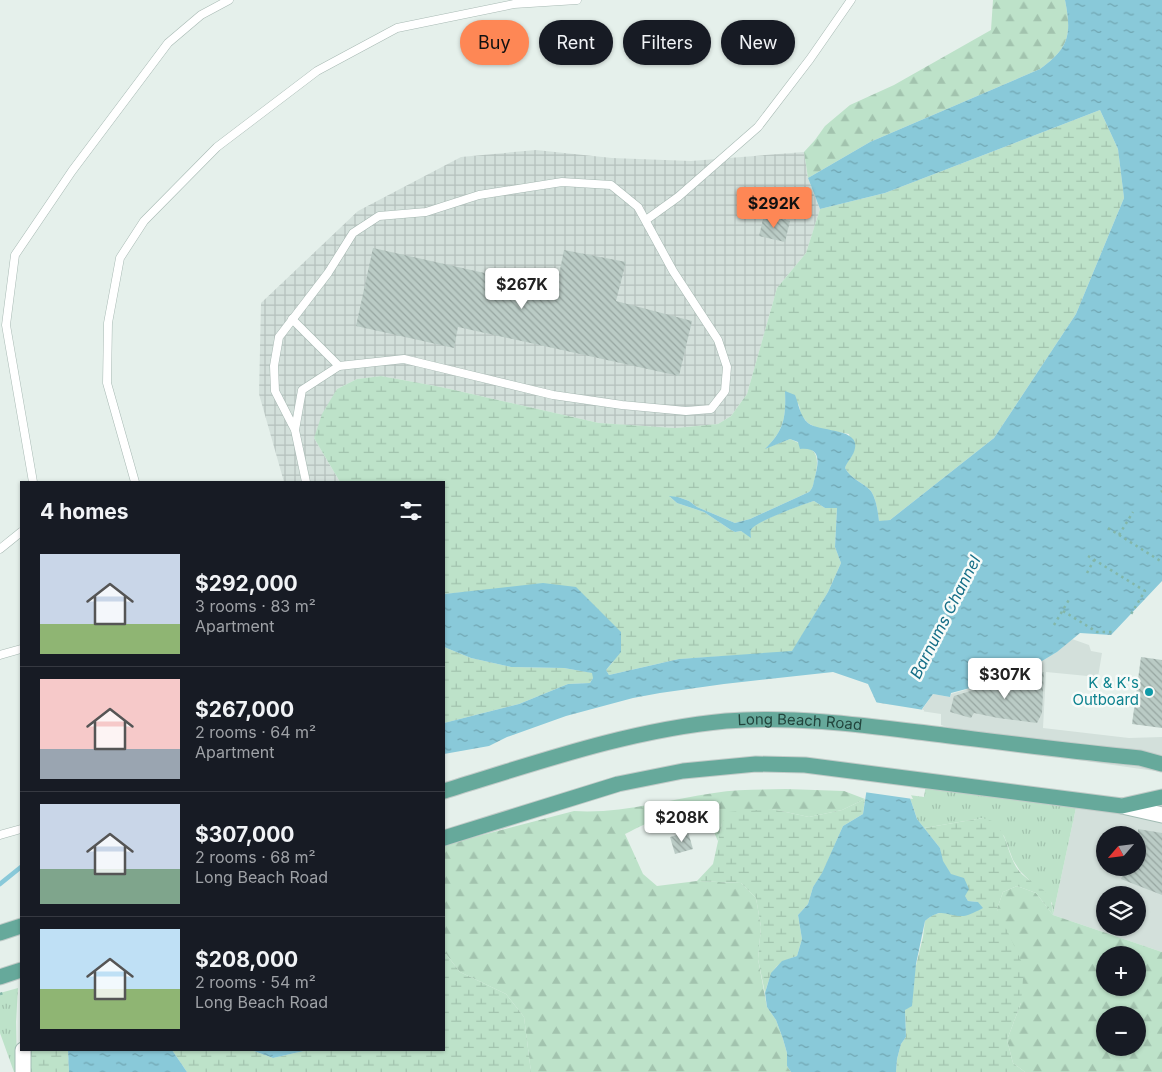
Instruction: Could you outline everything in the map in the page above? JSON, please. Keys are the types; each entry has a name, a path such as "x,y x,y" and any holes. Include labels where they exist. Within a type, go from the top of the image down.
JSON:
{"main road":[{"name":"Long Beach Road","path":"445,791 554,757 628,738 680,727 727,721 779,720 855,724 1140,758 1162,764"},
{"path":"445,838 618,784 684,771 756,764 805,765 849,770 1122,806 1162,815"},
{"path":"1122,806 1162,797"},
{"path":"0,933 20,926"},
{"path":"0,977 20,970"},
{"path":"23,1051 23,1072"}],"lane":[{"path":"33,481 6,325 15,255 72,171 168,43 201,15 229,0"},
{"path":"134,481 107,383 108,323 120,258 144,221 217,148 301,82 317,71 397,28 514,4 577,0"},
{"path":"646,220 678,197 758,127 810,59 851,0"},
{"path":"296,430 302,390 339,366 404,359 553,395 622,405 677,410 712,408 725,391 727,367 718,340 673,271 638,207 611,185 562,182 479,195 426,212 379,216 353,233 328,273 279,337 274,366 275,391 296,430 306,481"},
{"path":"292,319 339,366"},
{"path":"0,549 20,533"},
{"path":"0,655 20,649"},
{"path":"0,835 20,829"}],"path":[{"path":"1119,535 1133,512"},
{"path":"1108,528 1162,562"},
{"path":"1088,556 1145,591 1131,614"},
{"path":"1087,573 1094,560"},
{"path":"1054,625 1070,598"},
{"path":"1063,611 1097,632 1114,632"}],"shaded area":[{"path":"536,150 612,158 691,161 804,152 808,178 820,209 806,253 777,288 747,394 731,416 718,424 675,428 599,423 441,387 381,376 357,379 337,389 314,438 339,481 284,481 259,394 261,303 358,211 461,157"},
{"path":"1072,639 1089,645 1091,651 1102,653 1098,677 1046,672 1043,728 1129,738 1162,737 1162,772 1015,751 941,725 941,714 921,711 933,694 950,697 951,694 989,683 988,678 1032,667 1057,652"},
{"path":"1077,803 1162,814 1162,952 1115,936 1146,936 1146,886 1096,886 1096,930 1053,915"}],"green space":[{"path":"993,0 1065,0 1068,32 1066,40 1057,54 1040,69 870,142 808,178 804,152 825,126 850,105 894,85 991,30"},
{"path":"1100,110 1118,149 1124,198 1076,314 994,438 890,520 879,522 872,493 850,475 845,468 853,454 849,434 817,428 808,423 801,415 799,405 785,392 783,423 777,435 766,448 790,439 814,452 817,468 812,489 809,492 750,519 735,523 697,507 689,501 678,497 670,497 677,503 704,512 735,532 741,531 751,537 751,529 761,522 808,503 814,501 825,508 837,508 835,547 841,563 828,592 792,652 679,659 609,675 606,670 613,662 487,590 445,594 445,481 339,481 314,438 322,414 337,389 357,379 381,376 441,387 599,423 675,428 718,424 731,416 747,394 777,288 806,253 820,209 885,193"},
{"path":"445,647 471,658 511,667 564,668 593,673 590,683 568,684 519,704 445,723"},
{"path":"926,784 1077,803 1053,915 1052,903 1020,871 1013,860 1004,836 983,818 924,828 917,819 909,795 924,797"},
{"path":"741,790 844,791 865,799 842,810 809,817 772,809 722,823 718,841 707,820 699,815 688,813 654,820 625,834 643,874 657,886 697,881 741,883 756,898 761,927 758,959 767,1007 776,1020 787,1053 787,1066 791,1072 531,1072 524,1017 506,994 460,972 445,954 445,845 574,811 644,806"},
{"path":"865,799 863,814 843,826 822,874 813,887 808,904 798,915 802,939 797,956 778,965 772,973 765,993 758,959 761,927 756,898 741,883 697,881 713,864 722,823 729,812 772,809 809,817 842,810"},
{"path":"983,818 995,822 1005,839 1019,871 1046,893 1052,905 1053,915 1036,893 1017,886 1003,892 997,909 1024,967 1021,1003 1007,1040 1013,1063 1025,1072 896,1072 901,1044 906,1037 905,1010 923,937 925,921 931,916 938,914 953,915 978,902 968,901 942,861 940,848 924,828"},
{"path":"1017,886 1036,893 1053,915 1096,930 1096,936 1115,936 1144,946 1096,946 1096,996 1146,996 1146,947 1162,952 1162,1072 1025,1072 1013,1063 1007,1040 1021,1003 997,909 1003,892"},
{"path":"446,954 460,972 506,994 524,1017 531,1072 187,1072 173,1051 254,1051 273,1058 304,1051 445,1051"},
{"path":"18,988 16,1022 17,1072 14,1072 0,1033 0,993"},
{"path":"30,1051 68,1051 69,1072 29,1072"}],"water":[{"name":"Barnums Channel","path":"1065,0 1162,0 1162,581 1111,635 1080,633 1057,652 1032,667 988,678 989,683 951,693 950,697 933,694 922,709 909,795 917,819 940,848 943,861 951,874 964,878 969,889 965,896 968,901 978,902 983,908 964,916 940,913 925,921 916,964 912,1006 905,1010 906,1037 901,1044 896,1072 791,1072 787,1066 787,1053 783,1039 776,1020 767,1007 765,993 771,973 782,961 797,956 802,939 798,915 808,904 813,887 822,873 843,826 863,814 879,708 868,684 833,672 660,693 633,698 566,716 507,737 489,746 445,754 445,723 519,704 568,684 590,683 593,678 592,673 564,668 511,667 471,658 445,647 445,594 543,583 576,587 621,632 621,652 606,670 609,675 679,659 792,651 828,592 841,563 835,547 837,508 825,508 814,501 780,514 754,527 751,530 751,538 741,531 735,532 731,530 704,512 677,503 669,496 689,501 697,507 735,523 750,519 809,492 813,485 818,461 817,456 812,450 800,449 798,442 790,439 765,449 780,429 785,409 785,391 795,395 801,414 808,423 845,434 855,442 854,451 845,468 850,475 872,493 879,521 890,520 994,438 1076,314 1124,198 1118,149 1100,110 885,193 820,209 808,178 870,142 1040,69 1057,54 1066,40 1068,32"},
{"path":"68,1051 173,1051 187,1072 69,1072"},
{"path":"254,1051 304,1051 273,1058"}],"pier":[{"path":"874,702 924,710 911,795 913,799 864,792 876,708"}],"building":[{"path":"764,215 790,221 785,242 759,236"},
{"path":"373,248 556,289 564,250 626,262 616,301 692,321 679,376 458,327 454,348 356,326"},
{"name":"K & K's Outboard","path":"1141,657 1162,660 1162,728 1132,724"},
{"path":"1044,672 1042,713 1037,723 974,713 971,718 950,712 954,696 1020,676"},
{"path":"1146,830 1162,833 1162,895 1146,889 1146,886 1139,886 1121,879 1122,876 1146,876"},
{"path":"688,832 693,849 675,854 670,837"}],"waterway":[{"path":"0,884 20,868"}],"place":[{"name":"K & K's Outboard","path":"1149,692"}]}
